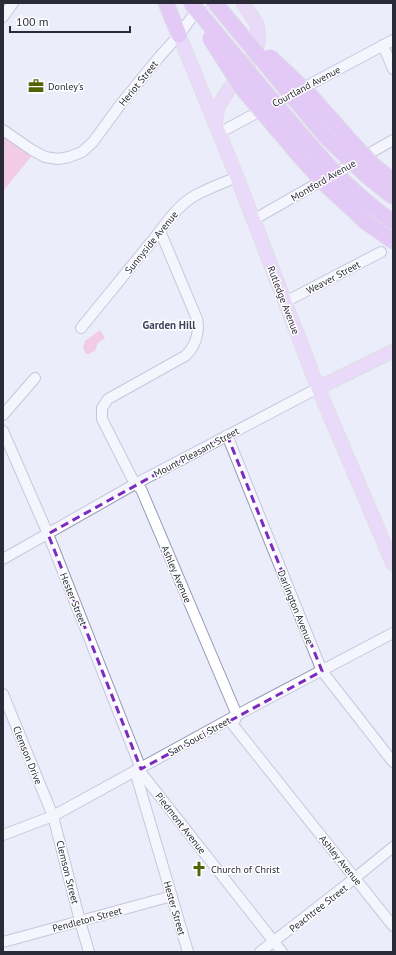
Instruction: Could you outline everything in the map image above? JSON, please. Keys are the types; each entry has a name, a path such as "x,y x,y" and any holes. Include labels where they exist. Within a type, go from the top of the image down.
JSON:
{"highway":[{"path":"166,3 179,35"},
{"path":"190,3 242,88 302,159 366,222 393,241"},
{"path":"190,3 314,150 346,185 393,222"},
{"path":"215,3 309,94 372,164 393,181"},
{"path":"215,3 326,137 367,176 393,197"}],"main road":[{"path":"217,128 218,107 229,89 252,61 259,40 257,24 243,3"},
{"name":"Rutledge Avenue","path":"179,35 237,177 318,388 393,564"},
{"name":"Mount Pleasant Street","path":"318,388 393,351"}],"street":[{"path":"3,17 13,3"},
{"name":"Heriot Street","path":"3,130 45,157 58,159 70,157 82,152 93,142 120,105 179,35 202,3"},
{"name":"Courtland Avenue","path":"217,128 393,40"},
{"path":"383,45 393,70"},
{"name":"Montford Avenue","path":"253,220 393,140"},
{"name":"Sunnyside Avenue","path":"81,328 178,209 195,195 237,177"},
{"name":"Ashley Avenue","path":"160,231 197,319 197,333 192,347 184,356 108,399 102,408 102,419 135,484 141,489 237,715 233,726 393,926"},
{"name":"Weaver Street","path":"285,302 381,252"},
{"path":"3,415 35,378"},
{"name":"Mount Pleasant Street","path":"3,559 135,484 318,388"},
{"name":"Hester Street","path":"3,431 48,534 138,770 188,952"},
{"name":"Darlington Avenue","path":"227,435 322,671 393,762"},
{"name":"San Souci Street","path":"3,835 54,816 237,715 393,633"},
{"name":"Clemson Drive","path":"3,694 54,816"},
{"name":"Piedmont Avenue","path":"138,770 282,952"},
{"name":"Clemson Street","path":"54,816 89,952"},
{"name":"Peachtree Street","path":"260,952 393,847"},
{"name":"Pendleton Street","path":"3,942 172,896"}],"highlighted area":[{"path":"227,435 322,671 141,769 48,534"}],"shaded area":[{"path":"3,130 35,152 3,191"},
{"path":"100,330 105,338 98,343 95,351 86,354 83,348 85,341"}],"place":[{"name":"Donley's","path":"36,86"},
{"name":"Church of Christ","path":"199,869"}],"district":[{"name":"Garden Hill","path":"169,325"}]}
